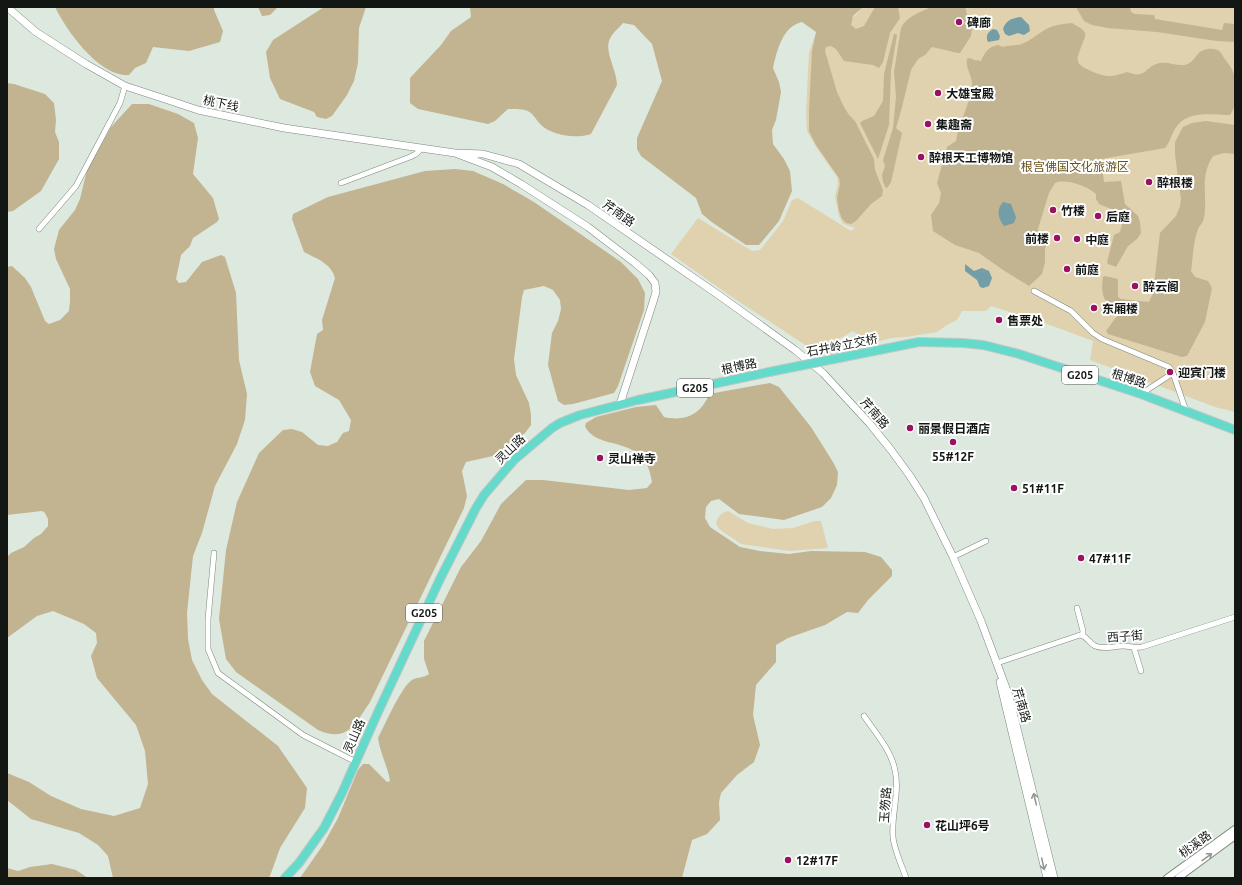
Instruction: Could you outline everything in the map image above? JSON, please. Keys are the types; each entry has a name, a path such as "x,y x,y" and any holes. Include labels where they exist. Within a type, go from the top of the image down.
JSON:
{"highway":[{"name":"根博路","path":"919,342 950,342 983,345 1019,354 1141,394 1235,430"},
{"name":"石井岭立交桥","path":"769,372 919,342"},
{"name":"根博路","path":"620,404 769,372"},
{"name":"灵山路","path":"285,878 299,863 324,828 440,579 484,494 514,460 552,428 580,415 620,404"}],"main road":[{"name":"桃下线","path":"7,7 36,32 68,54 125,86 198,110 284,128 455,153"},
{"path":"455,153 492,167 528,188 588,227 649,275 654,283 656,292 620,404"},
{"name":"芹南路","path":"455,153 483,154 519,164 588,205 796,350 823,373 847,398 891,450 924,498 953,556 997,662 1009,696 1054,878"},
{"path":"997,662 1003,697 1047,878"}],"street":[{"path":"38,229 76,186 120,103 125,86"},
{"path":"341,183 410,157 422,148"},
{"path":"1034,291 1071,311 1093,333 1102,339 1169,368 1173,373 1186,411"},
{"path":"1141,394 1173,373"},
{"path":"953,556 986,541"},
{"path":"214,553 208,619 208,648 218,673 303,735 356,762"},
{"path":"997,662 1083,635 1076,608"},
{"name":"西子街","path":"1083,635 1092,645 1101,648 1123,646 1134,648 1142,647 1235,618"},
{"path":"1134,648 1141,671"},
{"name":"玉笏路","path":"864,716 886,749 894,766 897,787 893,822 893,838 906,878"},
{"name":"桃溪路","path":"1167,878 1235,828"},
{"name":"桃溪路","path":"1178,878 1235,836"}],"green space":[{"path":"55,7 214,7 223,31 220,42 189,51 153,47 146,63 135,68 129,75 118,74 107,69 85,51 67,28"},
{"path":"258,7 278,7 270,15 262,16"},
{"path":"324,7 366,7 359,28 358,63 354,81 347,95 332,116 326,119 317,117 314,112 280,99 270,78 266,52 273,40"},
{"path":"470,7 863,7 853,16 851,25 856,29 864,26 875,7 898,7 900,18 890,33 883,62 879,68 873,65 844,61 836,49 831,46 826,47 825,51 837,92 844,107 855,121 874,159 875,170 883,190 882,196 871,204 856,221 851,224 846,223 842,219 837,198 840,184 839,178 816,145 809,131 812,51 816,32 802,22 795,24 790,28 782,40 773,68 779,82 781,92 776,120 772,130 773,144 784,159 790,171 792,191 779,221 759,245 746,245 702,214 696,198 641,156 637,149 637,138 662,81 652,44 634,25 623,23 610,38 608,46 617,85 591,134 571,136 557,134 545,128 530,112 524,110 508,109 495,121 488,124 418,109 410,103 410,78 441,45 451,31 471,17"},
{"name":"根宫佛国文化旅游区","path":"862,7 1235,7 1235,412 1215,407 1090,360 1093,341 991,306 986,311 962,311 957,320 937,332 891,338 871,343 853,331 839,339 831,355 820,347 816,352 729,295 671,254 698,218 752,251 760,250 783,221 792,200 798,198 851,231 855,228 843,224 839,216 835,197 838,183 837,177 816,147 807,131 806,114 809,53 814,38 846,23 852,19"},
{"path":"932,7 965,7 972,28 971,36 960,53 932,47 925,55 918,59 911,70 896,128 902,133 891,182 886,188 882,175 885,166 883,160 893,128 896,97 894,72 901,28 910,17"},
{"path":"1076,7 1130,7 1131,12 1135,14 1154,15 1155,19 1222,30 1224,23 1235,24 1235,42 1092,25 1084,21"},
{"path":"1072,23 1083,30 1085,34 1078,57 1079,63 1085,68 1105,76 1113,76 1127,72 1138,74 1145,72 1151,67 1160,63 1185,65 1191,62 1203,50 1217,50 1221,53 1234,74 1234,105 1230,115 1194,115 1182,121 1175,128 1165,148 1101,159 1104,182 1121,181 1125,204 1138,216 1140,222 1141,233 1137,239 1128,246 1116,267 1108,264 1107,262 1114,235 1120,232 1122,217 1120,214 1099,204 1096,199 1096,194 1088,188 1064,181 1055,183 1049,193 1038,229 1039,232 1047,234 1048,236 1042,274 1029,286 979,253 955,245 933,231 931,215 939,203 941,193 937,183 947,147 956,141 972,90 972,81 967,66 967,59 970,58 981,61 992,47 998,45 1003,47 1022,44 1050,27"},
{"path":"894,34 897,35 891,71 889,125 878,159 860,123 874,116 883,101 884,74"},
{"path":"7,83 45,94 54,103 56,120 55,132 59,142 59,159 41,191 13,211 7,212"},
{"path":"132,104 149,104 178,114 194,123 198,138 193,174 213,198 219,219 217,222 193,238 190,246 181,255 176,279 179,283 186,282 202,262 221,255 225,257 236,293 239,360 247,394 245,420 237,444 215,486 202,533 193,556 187,613 188,639 192,660 202,680 212,694 278,746 307,788 305,808 280,848 268,878 113,878 108,856 98,845 79,833 31,819 7,800 7,773 29,782 51,796 81,809 114,816 140,808 148,784 145,751 136,725 97,678 91,656 97,643 96,633 84,624 53,611 37,616 7,638 7,557 11,553 24,547 41,534 48,526 48,519 42,511 7,515 7,267 12,266 25,278 31,287 45,321 49,324 60,320 69,311 70,289 56,259 54,249 59,230 75,210 80,199 87,170 111,127"},
{"path":"1206,121 1235,125 1235,154 1224,153 1213,156 1206,172 1204,218 1196,234 1191,271 1195,277 1208,281 1212,288 1205,322 1187,356 1182,357 1108,334 1106,331 1117,316 1104,298 1102,284 1103,277 1105,276 1118,279 1118,297 1121,299 1149,302 1155,289 1160,233 1176,216 1180,206 1181,199 1175,155 1175,142 1183,127 1192,123"},
{"path":"455,169 473,171 503,184 534,202 621,262 638,279 645,293 644,310 618,386 614,393 564,405 558,401 548,365 552,333 558,321 561,309 560,300 553,290 544,286 524,290 514,359 516,375 529,403 531,425 525,433 505,451 493,456 466,462 462,471 467,496 464,508 370,702 350,729 344,733 328,733 318,730 236,672 226,659 219,619 226,550 237,502 259,453 283,430 292,429 302,432 318,445 328,446 337,442 343,433 349,431 351,420 339,400 315,386 310,372 317,334 323,330 322,320 335,278 327,265 304,252 292,219 293,214 328,197 425,171"},
{"path":"770,383 779,387 811,427 838,472 837,485 831,498 822,507 784,520 739,514 719,499 711,501 706,507 705,518 710,527 740,547 760,551 789,554 811,551 865,552 881,557 892,570 892,576 868,600 858,613 847,612 825,625 788,638 776,645 776,662 756,685 753,715 760,745 754,762 737,775 721,793 719,802 720,820 707,834 692,840 682,878 300,878 323,845 338,818 358,770 363,764 369,764 387,782 390,781 378,738 403,690 412,680 429,674 424,659 424,641 461,567 481,541 501,504 526,480 543,480 629,490 647,488 652,482 648,466 641,456 631,449 600,439 591,434 585,426 586,423 596,417 636,407 656,405 664,417 686,417 692,415 702,407 709,394"},
{"path":"728,511 748,523 773,529 793,528 815,521 821,521 828,548 789,551 741,544 719,529 716,523 720,515"},
{"path":"52,864 76,870 88,878 7,878 7,868 18,871 30,867"}],"water":[{"path":"1021,17 1029,25 1030,31 1024,35 1018,33 1009,36 1005,34 1003,29 1004,26 1012,19"},
{"path":"993,29 997,30 1000,36 999,40 988,42 988,34"},
{"path":"1003,202 1011,204 1016,217 1014,223 1004,226 1000,220 999,214 999,208"},
{"path":"965,264 974,271 982,268 989,271 992,278 989,286 983,288 980,287 977,280 965,271"}],"place":[{"name":"碑廊","path":"959,22"},
{"name":"大雄宝殿","path":"938,93"},
{"name":"集趣斋","path":"928,124"},
{"name":"醉根天工博物馆","path":"921,157"},
{"name":"醉根楼","path":"1149,182"},
{"name":"竹楼","path":"1053,210"},
{"name":"后庭","path":"1098,216"},
{"name":"前楼","path":"1057,238"},
{"name":"中庭","path":"1077,239"},
{"name":"前庭","path":"1067,269"},
{"name":"醉云阁","path":"1135,286"},
{"name":"东厢楼","path":"1094,308"},
{"name":"售票处","path":"999,320"},
{"name":"迎宾门楼","path":"1170,372"},
{"name":"丽景假日酒店","path":"910,428"},
{"name":"55#12F","path":"953,442"},
{"name":"灵山禅寺","path":"600,458"},
{"name":"51#11F","path":"1014,488"},
{"name":"47#11F","path":"1081,558"},
{"name":"花山坪6号","path":"927,825"},
{"name":"12#17F","path":"788,860"}]}
